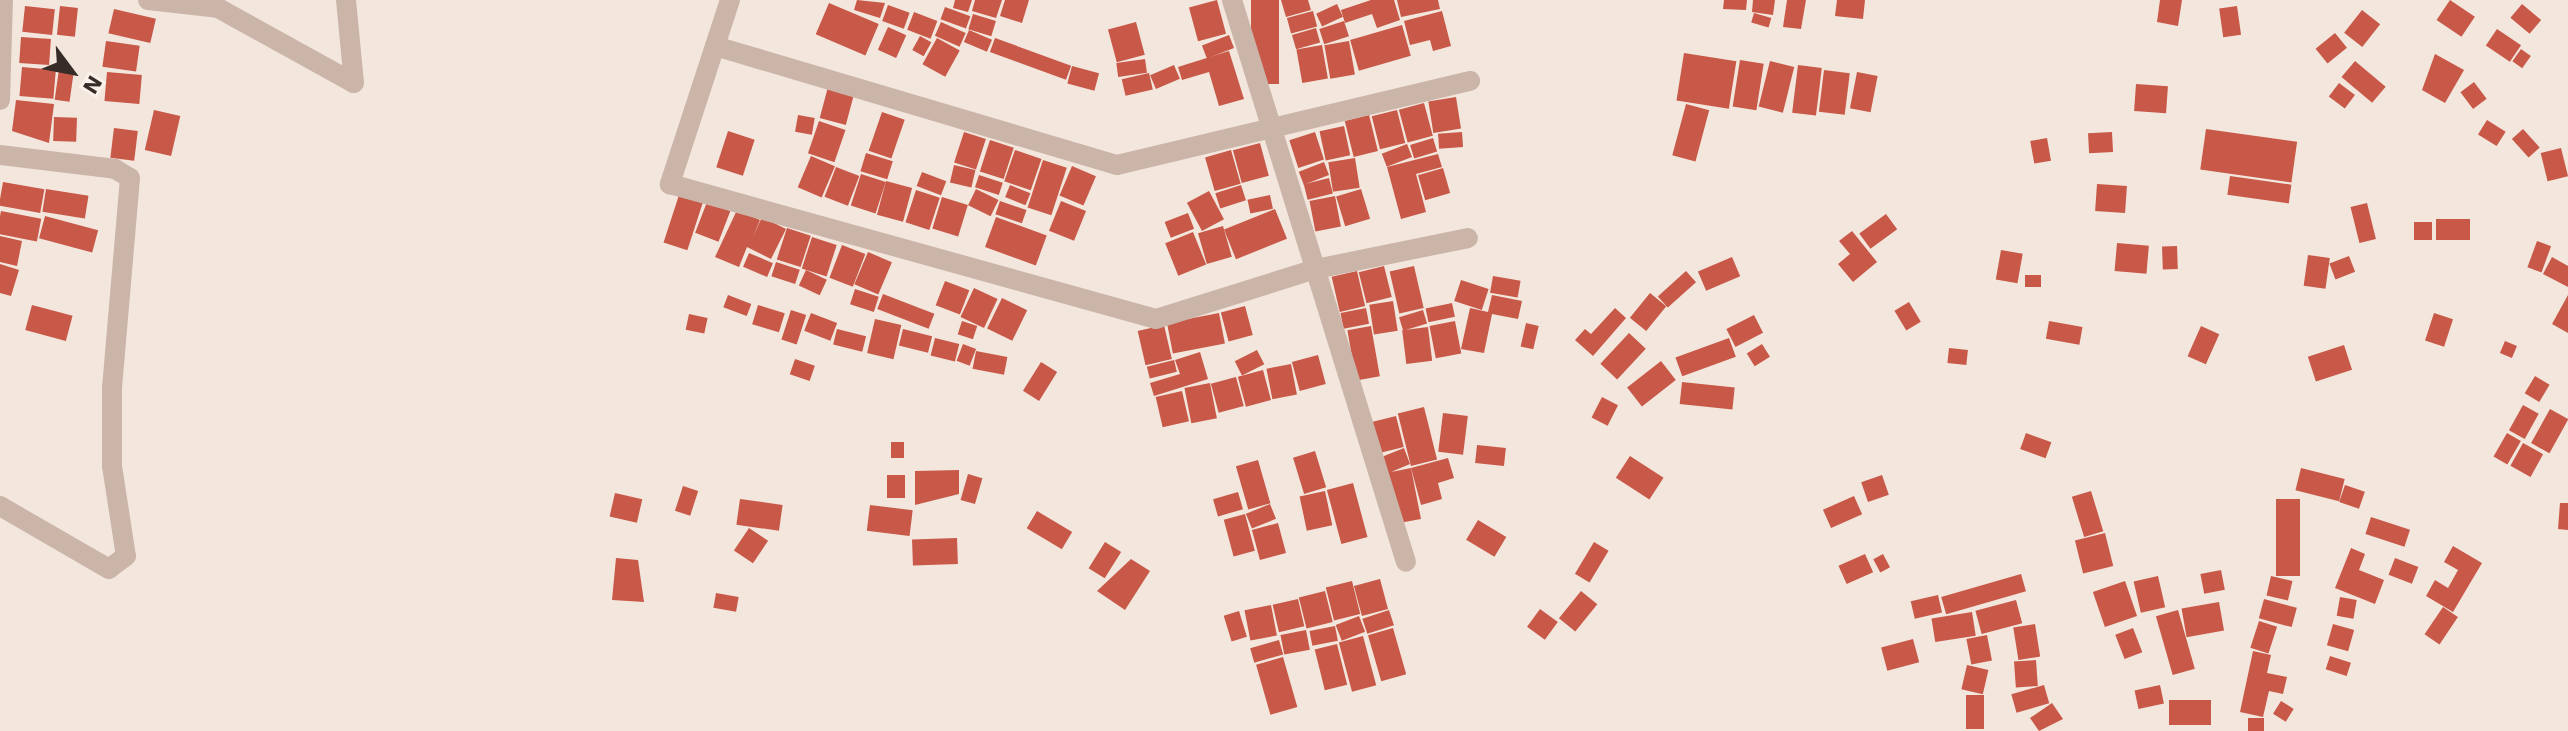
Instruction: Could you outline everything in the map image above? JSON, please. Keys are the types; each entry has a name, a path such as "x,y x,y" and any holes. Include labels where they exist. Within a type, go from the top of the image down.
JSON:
{"street":[{"path":"0,100 3,0"},
{"path":"148,0 218,8 354,83 346,0"},
{"path":"730,0 670,184 1156,319 1316,269 1468,238"},
{"path":"1232,0 1406,562"},
{"path":"715,46 1117,165 1470,81"},
{"path":"0,155 115,169 130,178 112,387 112,466 126,556 109,569 0,506"}],"building":[{"path":"857,0 885,3 880,18 854,10"},
{"path":"955,0 972,0 968,12 953,8"},
{"path":"975,0 1002,0 996,18 972,11"},
{"path":"1005,0 1029,0 1022,23 1000,16"},
{"path":"1217,0 1226,34 1198,41 1189,8"},
{"path":"1251,0 1279,0 1279,84 1251,84"},
{"path":"1281,0 1308,0 1311,10 1286,17"},
{"path":"1371,0 1394,0 1400,20 1377,28 1372,14 1345,23 1341,10"},
{"path":"1397,0 1438,0 1440,9 1401,17"},
{"path":"1724,0 1747,0 1746,10 1723,9"},
{"path":"1753,0 1775,0 1773,15 1752,12"},
{"path":"1787,0 1806,0 1801,29 1783,27"},
{"path":"1837,0 1865,0 1863,19 1835,16"},
{"path":"2160,0 2182,0 2178,26 2157,22"},
{"path":"2450,0 2475,17 2461,37 2437,20"},
{"path":"829,3 879,24 865,55 816,34"},
{"path":"1337,4 1343,17 1322,26 1316,14"},
{"path":"2522,4 2541,20 2530,34 2510,18"},
{"path":"888,5 910,13 904,29 882,21"},
{"path":"25,6 55,9 52,35 22,32"},
{"path":"60,6 78,8 75,37 57,35"},
{"path":"2237,6 2241,35 2223,37 2219,9"},
{"path":"945,7 970,16 966,28 941,19"},
{"path":"114,9 156,19 150,43 108,33"},
{"path":"2362,10 2380,24 2362,47 2344,33"},
{"path":"1313,11 1317,26 1291,33 1287,18"},
{"path":"1442,11 1451,46 1433,51 1430,40 1410,45 1404,21"},
{"path":"914,12 937,21 931,39 907,30"},
{"path":"1754,13 1771,18 1769,28 1751,23"},
{"path":"973,14 996,21 991,36 968,29"},
{"path":"1344,21 1349,36 1324,44 1319,29"},
{"path":"941,22 966,33 960,47 935,36"},
{"path":"1136,22 1145,55 1117,62 1108,30"},
{"path":"1402,25 1411,56 1359,71 1350,40"},
{"path":"888,27 906,35 896,58 878,50"},
{"path":"1316,28 1320,42 1296,49 1292,35"},
{"path":"2497,29 2521,45 2510,62 2486,46"},
{"path":"969,30 992,40 987,52 964,42"},
{"path":"2335,33 2347,48 2328,63 2316,49"},
{"path":"1229,35 1234,48 1207,58 1202,45"},
{"path":"920,36 931,42 924,56 912,50"},
{"path":"21,37 51,39 49,65 19,63"},
{"path":"937,38 960,51 945,77 922,64"},
{"path":"995,38 1071,66 1066,80 990,52"},
{"path":"106,41 140,46 136,71 102,67"},
{"path":"1349,41 1355,74 1330,79 1324,45"},
{"path":"1322,45 1328,78 1302,83 1296,50"},
{"path":"2521,49 2531,56 2522,68 2512,61"},
{"path":"1229,51 1244,99 1219,106 1209,72 1182,80 1178,67"},
{"path":"1684,53 1736,61 1729,109 1676,100"},
{"path":"2435,54 2464,70 2445,103 2422,90"},
{"path":"1145,59 1147,73 1118,77 1116,63"},
{"path":"1740,60 1764,64 1756,110 1733,106"},
{"path":"1770,61 1794,67 1783,113 1759,107"},
{"path":"2355,61 2386,87 2372,103 2342,77"},
{"path":"1174,65 1180,79 1156,89 1150,75"},
{"path":"1798,65 1822,68 1816,116 1792,113"},
{"path":"1072,66 1099,73 1094,91 1067,83"},
{"path":"22,67 56,70 53,99 19,96"},
{"path":"59,69 74,71 70,102 55,100"},
{"path":"1824,70 1850,73 1845,115 1819,112"},
{"path":"107,72 142,75 139,104 104,101"},
{"path":"1857,72 1878,76 1871,112 1850,108"},
{"path":"1149,73 1153,90 1126,96 1122,79"},
{"path":"2474,82 2487,99 2473,109 2460,92"},
{"path":"2339,83 2355,95 2345,109 2329,97"},
{"path":"2136,84 2168,86 2166,113 2134,111"},
{"path":"828,87 854,94 846,125 820,118"},
{"path":"1456,97 1461,129 1433,133 1428,101"},
{"path":"16,100 54,104 49,143 12,131"},
{"path":"1424,103 1433,136 1408,143 1399,110"},
{"path":"1686,104 1709,110 1695,161 1672,155"},
{"path":"154,110 180,116 171,156 145,150"},
{"path":"1397,110 1405,143 1380,149 1372,116"},
{"path":"882,112 905,120 891,159 869,151"},
{"path":"798,115 815,118 812,135 795,132"},
{"path":"1369,115 1378,151 1354,157 1345,121"},
{"path":"54,117 77,118 76,142 53,141"},
{"path":"2487,120 2506,132 2497,146 2478,134"},
{"path":"819,121 845,130 834,162 808,153"},
{"path":"1344,126 1350,155 1326,161 1320,131"},
{"path":"114,128 138,131 134,161 110,158"},
{"path":"2206,129 2297,142 2291,182 2200,170"},
{"path":"2523,129 2540,148 2529,158 2512,139"},
{"path":"728,131 755,140 743,176 716,167"},
{"path":"964,132 986,139 976,170 954,162"},
{"path":"1315,132 1324,160 1298,168 1289,140"},
{"path":"1462,132 1463,147 1439,149 1438,134"},
{"path":"2112,132 2113,152 2089,153 2088,133"},
{"path":"1433,138 1437,151 1414,158 1410,145"},
{"path":"2047,138 2051,161 2034,164 2030,141"},
{"path":"990,140 1014,148 1004,179 980,171"},
{"path":"1260,143 1269,176 1242,183 1233,150"},
{"path":"1407,144 1412,157 1387,167 1382,154"},
{"path":"2561,148 2568,176 2548,181 2541,153"},
{"path":"1015,150 1041,159 1031,190 1004,181"},
{"path":"1231,150 1241,184 1215,191 1205,157"},
{"path":"866,153 893,161 887,179 860,171"},
{"path":"1438,154 1442,167 1416,174 1426,212 1401,219 1387,167"},
{"path":"811,156 835,166 822,197 798,187"},
{"path":"1355,158 1360,188 1333,192 1328,162"},
{"path":"1043,160 1067,168 1051,215 1028,208"},
{"path":"1324,162 1329,175 1304,185 1299,172"},
{"path":"954,165 975,170 971,187 950,183"},
{"path":"1072,166 1096,176 1083,206 1059,195"},
{"path":"836,167 859,176 848,206 825,197"},
{"path":"1443,168 1450,193 1425,200 1418,175"},
{"path":"922,172 946,181 941,195 917,186"},
{"path":"861,174 886,182 876,213 851,205"},
{"path":"979,175 1003,183 999,195 975,187"},
{"path":"2230,176 2291,185 2289,203 2227,195"},
{"path":"1329,178 1333,194 1308,200 1304,184"},
{"path":"886,181 912,188 903,222 877,215"},
{"path":"3,182 44,189 40,213 0,206"},
{"path":"2097,184 2127,186 2125,213 2095,211"},
{"path":"1010,185 1030,193 1026,205 1005,197"},
{"path":"1241,185 1246,200 1220,209 1215,193"},
{"path":"46,189 88,196 85,218 42,212"},
{"path":"976,189 998,200 991,216 968,205"},
{"path":"1361,189 1370,219 1345,226 1336,197"},
{"path":"916,190 940,198 929,230 905,222"},
{"path":"1209,191 1224,219 1202,231 1187,203"},
{"path":"679,195 703,203 687,250 664,243"},
{"path":"1270,195 1273,209 1250,213 1248,200"},
{"path":"1335,196 1341,226 1315,231 1309,201"},
{"path":"942,197 968,205 958,236 932,229"},
{"path":"1000,201 1026,210 1022,223 995,214"},
{"path":"1061,201 1086,211 1074,241 1049,231"},
{"path":"707,202 730,211 719,242 695,233"},
{"path":"2367,203 2376,239 2359,243 2351,207"},
{"path":"1275,209 1287,239 1236,259 1224,230"},
{"path":"737,210 760,220 753,237 762,217 786,229 771,259 747,247 739,267 715,257"},
{"path":"1,211 41,219 37,241 0,234"},
{"path":"1188,213 1194,229 1171,238 1165,222"},
{"path":"1886,214 1897,229 1870,249 1859,233"},
{"path":"45,216 98,230 92,252 39,238"},
{"path":"996,217 1047,235 1036,266 985,247"},
{"path":"2436,219 2470,219 2470,240 2436,240"},
{"path":"2414,222 2432,222 2432,240 2414,240"},
{"path":"1223,226 1232,257 1207,264 1198,233"},
{"path":"787,228 811,236 801,267 777,259"},
{"path":"1852,231 1877,262 1853,282 1838,264 1850,254 1839,241"},
{"path":"1193,232 1206,264 1178,276 1165,243"},
{"path":"0,236 22,241 17,266 0,262"},
{"path":"812,237 837,245 827,276 802,268"},
{"path":"2537,241 2551,246 2542,272 2527,267"},
{"path":"2117,243 2149,246 2146,274 2115,271"},
{"path":"842,245 865,254 853,287 829,278"},
{"path":"2177,246 2178,269 2163,270 2162,247"},
{"path":"2001,250 2023,254 2017,283 1996,280"},
{"path":"868,252 892,262 878,294 854,284"},
{"path":"749,253 773,263 767,277 743,267"},
{"path":"2308,255 2330,258 2325,289 2304,286"},
{"path":"2349,256 2355,272 2335,279 2329,264"},
{"path":"1732,257 1740,276 1706,291 1698,271"},
{"path":"2552,257 2568,266 2568,287 2543,274"},
{"path":"776,262 800,270 795,284 771,276"},
{"path":"0,264 19,270 11,296 0,293"},
{"path":"1384,266 1392,297 1367,303 1359,272"},
{"path":"1414,266 1424,308 1399,314 1390,272"},
{"path":"806,270 827,280 820,295 799,285"},
{"path":"1357,271 1365,306 1340,312 1332,277"},
{"path":"1686,271 1696,282 1668,308 1658,296"},
{"path":"2025,275 2041,275 2041,287 2025,287"},
{"path":"1493,276 1521,281 1518,298 1490,293"},
{"path":"1461,280 1489,289 1482,310 1454,301"},
{"path":"945,281 969,290 960,315 936,305"},
{"path":"974,288 998,299 984,328 960,317"},
{"path":"855,289 879,297 874,312 850,304"},
{"path":"1650,293 1666,306 1646,331 1630,318"},
{"path":"883,294 934,314 929,329 877,309"},
{"path":"728,295 751,304 747,316 723,307"},
{"path":"1492,295 1522,301 1518,319 1492,314 1484,353 1461,349 1470,308 1488,312"},
{"path":"2568,295 2568,333 2552,324"},
{"path":"1002,298 1027,310 1012,341 987,329"},
{"path":"1393,301 1398,331 1374,334 1369,305"},
{"path":"1909,302 1921,322 1906,330 1894,311"},
{"path":"1452,303 1455,317 1429,322 1426,309"},
{"path":"32,305 73,316 66,341 25,330"},
{"path":"758,305 785,313 779,332 752,324"},
{"path":"1245,306 1253,335 1229,341 1221,312"},
{"path":"1366,308 1369,324 1344,329 1340,313"},
{"path":"1615,308 1626,318 1593,356 1575,340 1585,329 1591,334"},
{"path":"791,310 806,315 797,344 781,339"},
{"path":"1423,310 1427,323 1403,331 1399,317"},
{"path":"811,313 837,323 830,341 804,331"},
{"path":"1219,313 1225,343 1173,354 1167,323"},
{"path":"2434,313 2453,319 2444,347 2425,341"},
{"path":"689,314 708,318 704,334 686,330"},
{"path":"1754,315 1763,333 1735,347 1726,329"},
{"path":"875,319 901,325 893,359 867,353"},
{"path":"962,321 977,326 973,339 958,334"},
{"path":"1455,321 1461,353 1436,358 1429,326"},
{"path":"2049,321 2082,327 2079,345 2046,339"},
{"path":"1526,323 1539,326 1533,349 1521,346"},
{"path":"1164,325 1172,359 1146,365 1138,331"},
{"path":"1371,326 1380,376 1356,380 1347,330"},
{"path":"2201,326 2219,334 2206,364 2188,356"},
{"path":"1428,327 1432,361 1406,364 1402,330"},
{"path":"837,329 866,336 862,352 833,345"},
{"path":"903,329 932,336 928,353 899,345"},
{"path":"1629,333 1646,349 1617,379 1600,364"},
{"path":"935,338 959,344 955,362 931,355"},
{"path":"1729,338 1736,357 1682,376 1675,357"},
{"path":"2505,341 2517,346 2512,358 2500,353"},
{"path":"963,344 976,349 970,366 957,361"},
{"path":"1762,344 1770,357 1755,366 1747,354"},
{"path":"2344,345 2352,370 2316,381 2308,357"},
{"path":"1949,348 1968,350 1966,365 1947,363"},
{"path":"1257,350 1264,364 1242,376 1235,361"},
{"path":"976,351 1007,357 1004,375 973,369"},
{"path":"1200,352 1208,379 1154,396 1150,383 1180,374 1175,360"},
{"path":"1318,355 1326,384 1300,391 1292,362"},
{"path":"795,359 815,366 810,381 790,374"},
{"path":"1174,360 1177,372 1150,378 1147,367"},
{"path":"1661,361 1676,380 1642,406 1627,387"},
{"path":"1041,362 1057,372 1039,401 1023,391"},
{"path":"1291,364 1297,394 1272,399 1266,369"},
{"path":"1263,370 1271,400 1246,407 1238,377"},
{"path":"2535,376 2550,385 2539,402 2525,393"},
{"path":"1236,377 1244,406 1219,413 1211,384"},
{"path":"1682,382 1735,388 1732,409 1680,404"},
{"path":"1210,383 1217,418 1191,423 1184,388"},
{"path":"1182,391 1189,421 1163,427 1156,397"},
{"path":"1602,397 1618,405 1608,426 1592,417"},
{"path":"2523,405 2539,414 2525,439 2509,430"},
{"path":"1424,407 1437,459 1411,466 1398,414"},
{"path":"2550,409 2568,420 2549,453 2531,443"},
{"path":"1443,413 1468,416 1463,455 1438,452"},
{"path":"1396,416 1404,447 1378,454 1370,423"},
{"path":"2026,433 2051,442 2046,458 2020,449"},
{"path":"2507,433 2521,441 2507,464 2494,456"},
{"path":"891,442 904,442 904,458 891,458"},
{"path":"2523,443 2543,454 2531,477 2510,466"},
{"path":"1477,445 1506,448 1504,466 1475,463"},
{"path":"1404,448 1410,464 1391,472 1411,468 1421,519 1399,523 1379,458"},
{"path":"1315,451 1326,487 1304,494 1293,458"},
{"path":"1630,456 1664,478 1649,500 1616,478"},
{"path":"1448,458 1454,478 1438,483 1442,499 1421,505 1411,468"},
{"path":"1258,460 1270,503 1248,510 1236,466"},
{"path":"2301,468 2345,479 2339,501 2295,490"},
{"path":"959,470 959,494 915,505 915,471"},
{"path":"968,474 982,478 975,504 961,500"},
{"path":"887,475 905,475 905,498 887,498"},
{"path":"1882,475 1889,495 1868,502 1861,482"},
{"path":"1353,483 1367,537 1341,544 1327,490"},
{"path":"2345,485 2365,492 2359,509 2339,502"},
{"path":"683,486 698,491 690,516 675,511"},
{"path":"1325,491 1332,525 1307,531 1300,496"},
{"path":"2091,491 2103,531 2084,537 2072,497"},
{"path":"1238,492 1243,509 1218,516 1213,499"},
{"path":"615,493 642,499 637,523 610,516"},
{"path":"1854,496 1862,514 1831,528 1823,510"},
{"path":"740,499 783,505 779,531 736,525"},
{"path":"2276,499 2300,499 2300,576 2276,576"},
{"path":"2560,503 2568,503 2568,530 2558,529"},
{"path":"1270,504 1276,519 1252,529 1246,514"},
{"path":"870,505 913,510 910,536 867,531"},
{"path":"1037,511 1072,532 1062,549 1027,528"},
{"path":"1245,514 1255,551 1234,556 1224,520"},
{"path":"2371,517 2410,530 2404,547 2365,534"},
{"path":"1478,520 1506,537 1494,557 1466,540"},
{"path":"1278,523 1286,553 1260,560 1252,530"},
{"path":"749,528 768,541 753,563 734,550"},
{"path":"2105,533 2113,566 2083,573 2075,540"},
{"path":"957,538 958,564 913,566 912,540"},
{"path":"1105,542 1121,552 1105,578 1089,568"},
{"path":"1594,542 1609,551 1590,582 1575,574"},
{"path":"2453,546 2482,563 2453,612 2426,596 2435,580 2448,588 2458,570 2444,562"},
{"path":"2351,548 2365,554 2359,570 2384,580 2375,604 2335,588"},
{"path":"1865,554 1873,572 1847,584 1839,566"},
{"path":"1883,554 1890,567 1880,572 1873,559"},
{"path":"616,558 638,560 644,602 612,600"},
{"path":"2395,558 2418,567 2412,584 2389,575"},
{"path":"1131,559 1150,571 1125,610 1097,591"},
{"path":"2221,570 2225,590 2204,594 2200,574"},
{"path":"2021,574 2026,591 1946,614 1941,597"},
{"path":"2158,576 2165,607 2141,613 2134,582"},
{"path":"2271,576 2292,581 2288,600 2267,595"},
{"path":"1380,579 1388,609 1362,616 1354,586"},
{"path":"1352,581 1360,614 1334,621 1326,588"},
{"path":"2125,581 2137,616 2105,627 2093,592"},
{"path":"1325,591 1333,622 1307,629 1299,598"},
{"path":"1581,591 1597,604 1575,631 1559,618"},
{"path":"716,593 739,597 736,612 713,608"},
{"path":"1938,595 1942,613 1915,619 1911,601"},
{"path":"2340,597 2357,600 2353,619 2337,616"},
{"path":"1298,599 1304,626 1279,632 1273,605"},
{"path":"2264,599 2297,608 2292,627 2259,618"},
{"path":"2016,600 2022,623 1982,634 1975,611"},
{"path":"2219,602 2224,631 2187,637 2182,609"},
{"path":"1271,605 1277,635 1250,641 1244,610"},
{"path":"2443,607 2458,617 2439,644 2425,634"},
{"path":"1540,609 1558,622 1545,640 1527,627"},
{"path":"1389,610 1394,625 1367,634 1362,619"},
{"path":"2178,610 2195,669 2173,675 2156,616"},
{"path":"1239,611 1247,637 1232,641 1224,616"},
{"path":"1972,612 1976,636 1935,642 1932,618"},
{"path":"1359,616 1365,632 1342,641 1336,625"},
{"path":"2259,621 2277,627 2268,654 2250,648"},
{"path":"2035,624 2040,657 2018,660 2013,627"},
{"path":"2333,624 2354,630 2348,651 2327,645"},
{"path":"1335,626 1338,641 1312,646 1309,631"},
{"path":"1393,628 1406,674 1381,681 1368,635"},
{"path":"2133,628 2142,652 2125,659 2115,635"},
{"path":"1306,630 1310,650 1284,655 1280,635"},
{"path":"1987,635 1992,661 1971,665 1966,639"},
{"path":"1363,636 1376,685 1352,692 1339,642"},
{"path":"1913,639 1919,662 1887,671 1881,648"},
{"path":"1279,640 1283,654 1254,663 1250,648"},
{"path":"1337,644 1347,685 1325,690 1315,650"},
{"path":"2253,651 2271,655 2267,673 2287,677 2283,694 2269,691 2263,717 2240,712"},
{"path":"2330,656 2351,663 2347,676 2326,669"},
{"path":"1283,657 1297,707 1270,715 1256,665"},
{"path":"2036,660 2038,686 2016,687 2014,662"},
{"path":"1967,665 1988,670 1983,694 1961,689"},
{"path":"2044,685 2049,703 2017,713 2011,694"},
{"path":"2160,685 2164,704 2139,709 2135,690"},
{"path":"1966,695 1984,695 1984,729 1966,729"},
{"path":"2169,700 2211,700 2211,725 2169,725"},
{"path":"2281,701 2294,709 2286,722 2273,714"},
{"path":"2052,703 2063,719 2039,731 2030,718"},
{"path":"2248,718 2264,718 2264,731 2248,731"}]}
